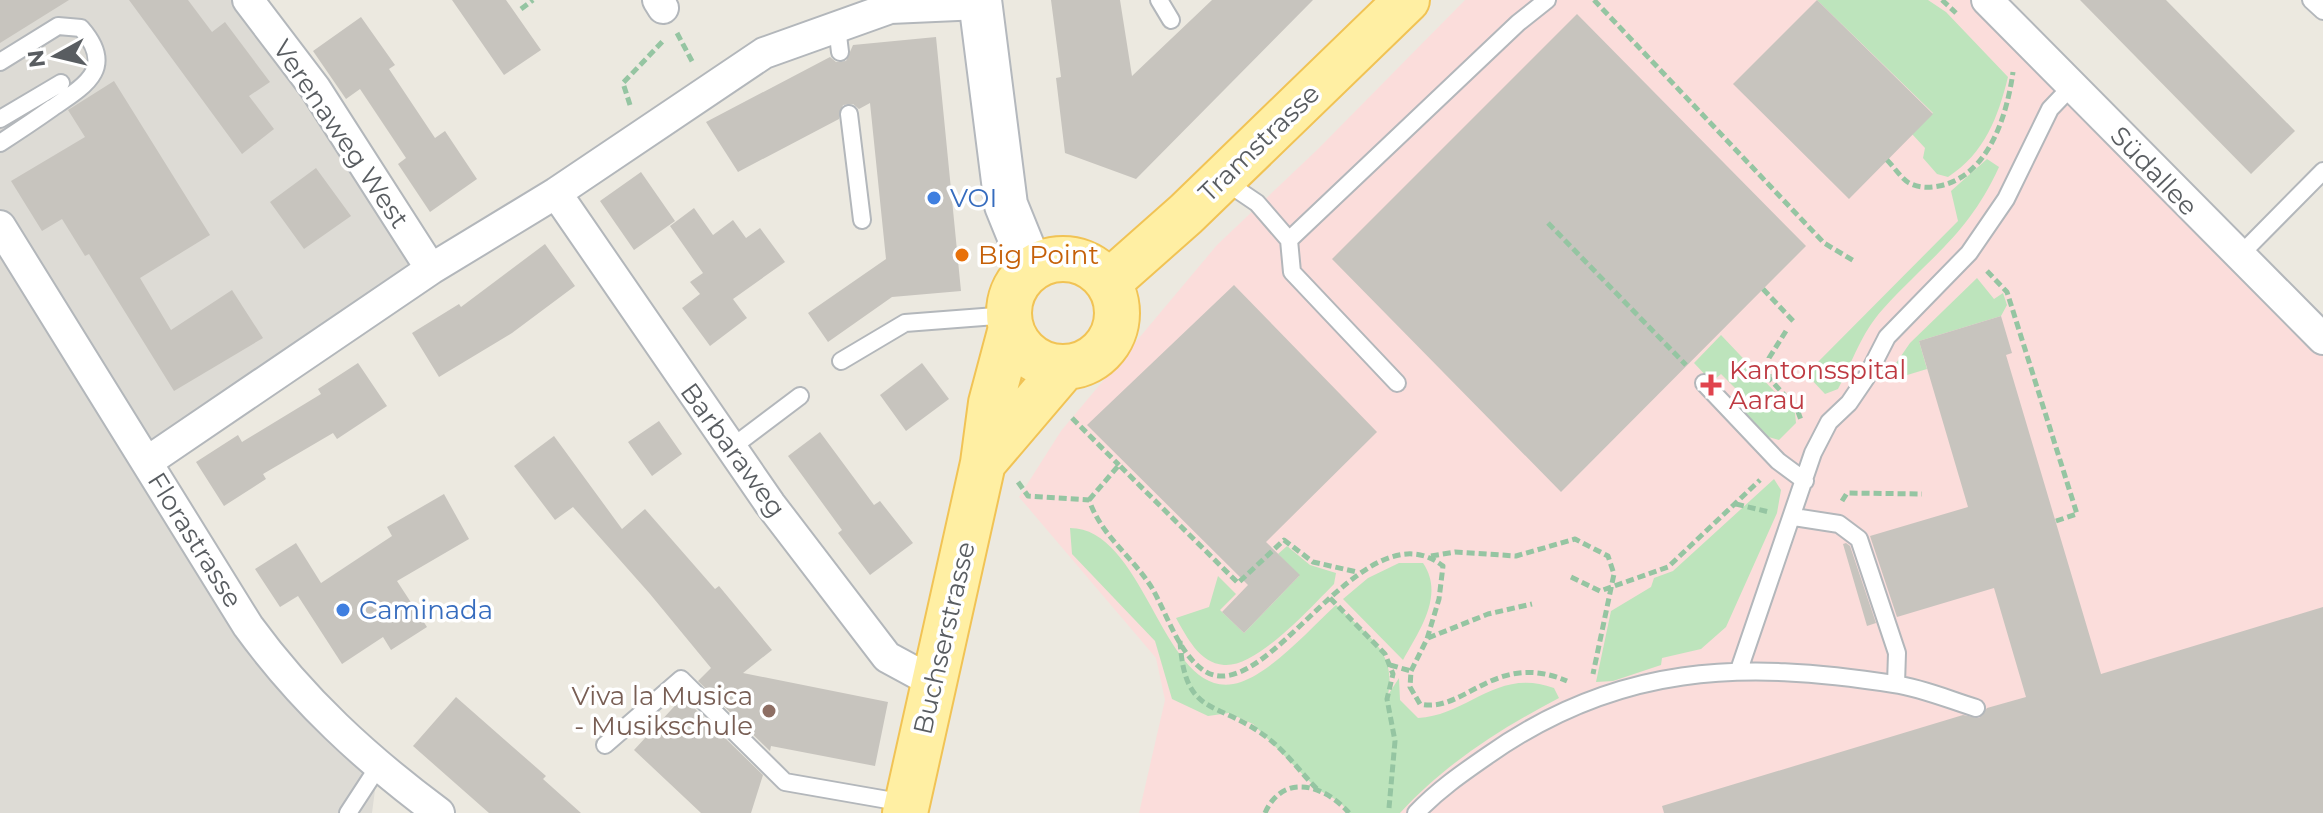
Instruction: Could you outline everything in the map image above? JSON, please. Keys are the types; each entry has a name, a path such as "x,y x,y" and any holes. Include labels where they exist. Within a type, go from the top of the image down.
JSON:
{"main road":[{"name":"Tramstrasse","path":"1108,283 1222,179 1407,0"},
{"path":"980,2 1006,205 1032,269"},
{"path":"1047,261 1081,262 1108,283 1118,310 1111,339 1091,360 1064,368 1030,357 1010,322 1011,297 1019,281 1047,261"},
{"name":"Buchserstrasse","path":"906,808 983,463 991,403 1010,322"},
{"name":"Buchserstrasse","path":"983,463 1064,368"}],"street":[{"name":"Verenaweg West","path":"248,0 315,88 431,269"},
{"name":"Südallee","path":"1987,0 2238,257 2323,339"},
{"path":"147,462 431,269 556,193 640,133 764,53 839,39 890,8 980,2"},
{"name":"Barbaraweg","path":"556,193 731,448 887,657 935,683"},
{"name":"Florastrasse","path":"0,226 248,626 281,671 313,707 378,767 439,813"}],"lane":[{"path":"1159,0 1171,20"},
{"path":"1289,240 1518,23 1547,0"},
{"path":"2311,0 2323,11"},
{"path":"0,62 58,26 81,28 94,44 97,64 88,83 0,143"},
{"path":"0,119 61,83"},
{"path":"1791,471 1858,391 1887,337 1969,253 2006,199 2050,109 2071,87"},
{"path":"849,114 862,220"},
{"path":"2238,257 2323,171"},
{"path":"1222,179 1257,203 1289,240 1292,272 1397,383"},
{"path":"841,361 905,323 1010,322"},
{"path":"1704,383 1791,471 1794,517 1739,670"},
{"path":"731,448 800,396"},
{"path":"1794,517 1839,524 1859,539 1897,653 1896,684"},
{"path":"1416,813 1437,791 1514,736 1582,694 1690,672 1739,670 1896,684 1976,708"},
{"path":"605,745 681,679 785,782 906,808"},
{"path":"348,813 378,767"}],"path":[{"path":"521,9 533,0"},
{"path":"1594,0 1824,243 1854,261"},
{"path":"666,12 707,89"},
{"path":"640,133 623,83 666,12"},
{"path":"1887,160 1909,183 1927,188 1951,184 1974,167 1991,145 2003,118 2013,70"},
{"path":"1548,223 1704,383"},
{"path":"1969,253 2007,292 2077,514 2056,521"},
{"path":"1763,289 1794,322"},
{"path":"1571,577 1600,591 1668,567 1712,527 1791,471 1802,423 1800,415 1769,378 1769,358 1786,331"},
{"path":"1070,417 1238,583 1284,540 1313,562 1358,572"},
{"path":"983,463 1012,474 1028,496 1089,500"},
{"path":"1089,500 1119,465"},
{"path":"1836,513 1847,493 1922,494"},
{"path":"1089,500 1098,524 1149,584 1179,640 1205,671 1218,676 1243,671 1265,659 1358,572 1412,553 1430,556 1455,552 1516,556 1575,539 1608,556 1614,574 1592,675 1582,694 1532,671 1497,676 1434,707 1420,704 1410,687 1411,671 1427,639 1439,599 1443,566 1430,556"},
{"path":"1330,598 1385,654 1393,674 1387,699 1395,741 1388,813"},
{"path":"1427,639 1488,614 1532,604"},
{"path":"1179,640 1182,674 1192,693 1209,707 1229,713 1272,741 1317,789"},
{"path":"1389,664 1411,671"},
{"path":"1265,813 1270,802 1282,791 1300,784 1317,789 1340,802 1349,813"}],"shaded area":[{"path":"0,0 248,0 431,269 147,462 248,626 378,767 372,813 0,813"},
{"name":"Kantonsspital Aarau","path":"1465,0 1987,0 2323,339 2323,813 1139,813 1165,700 1156,658 1019,497 1061,431 1217,245 1318,149"}],"green space":[{"path":"1817,0 1928,0 1946,12 2008,77 1988,133 1972,157 1948,177 1937,174 1923,158 1925,148 1912,134 1933,113"},
{"path":"1987,159 1999,167 1974,211 1947,244 1875,318 1838,389 1825,394 1810,378 1812,368 1958,221 1951,191"},
{"path":"1977,278 1994,299 2003,293 2007,305 2001,316 1919,341 1927,369 1904,376 1890,372 1910,343"},
{"path":"1721,335 1795,413 1796,423 1779,440 1765,436 1743,412 1751,404 1721,374 1712,382 1694,363"},
{"path":"1774,479 1781,490 1777,513 1726,627 1701,649 1662,658 1661,665 1613,681 1596,682 1611,611 1651,587 1654,578 1673,571"},
{"path":"1070,528 1097,536 1119,556 1174,645 1193,669 1215,683 1241,682 1266,669 1336,605 1377,644 1388,666 1388,695 1399,678 1400,700 1418,718 1453,709 1499,687 1516,683 1554,688 1559,698 1475,748 1436,778 1400,813 1349,813 1340,802 1317,789 1253,724 1229,713 1208,716 1172,699 1155,641 1072,554"},
{"path":"1287,546 1310,565 1336,573 1334,584 1283,634 1252,657 1224,665 1201,654 1176,618 1209,607 1218,576 1236,594 1220,610 1244,633 1299,576 1278,554"},
{"path":"1399,563 1423,563 1431,588 1427,613 1403,660 1343,599 1368,578"}],"building":[{"path":"0,0 69,0 0,43"},
{"path":"129,0 188,0 212,32 225,22 270,82 249,96 274,129 242,154"},
{"path":"452,0 506,0 541,50 504,75"},
{"path":"1051,0 1120,0 1132,76 1212,0 1313,0 1136,179 1065,153 1056,78 1061,77"},
{"path":"1817,0 1933,114 1849,199 1733,84"},
{"path":"2080,0 2166,0 2295,131 2251,174"},
{"path":"1577,14 1806,246 1561,492 1332,259"},
{"path":"361,17 395,65 389,69 435,138 445,131 477,179 430,212 398,164 406,158 360,89 346,99 313,51"},
{"path":"936,37 961,291 892,297 828,342 808,313 886,259 870,103 859,109 853,104 843,105 839,119 738,172 706,122 830,57 836,62 846,61 853,45"},
{"path":"114,81 210,235 140,278 171,330 232,290 263,338 174,391 89,254 85,256 62,219 42,231 11,181 85,137 68,110"},
{"path":"316,168 351,216 304,249 270,202"},
{"path":"641,172 675,221 634,250 600,201"},
{"path":"694,208 713,235 733,220 746,238 760,228 785,262 733,299 747,318 710,346 682,308 700,294 690,282 703,273 670,226"},
{"path":"545,244 575,286 512,333 439,377 412,333 459,304 461,307"},
{"path":"1234,285 1377,432 1266,542 1300,575 1244,633 1222,612 1248,585 1087,425"},
{"path":"2001,316 2012,353 2006,355 2101,674 2323,607 2323,813 1664,813 1662,806 1963,715 1979,718 1987,708 2026,697 1994,588 1897,617 1870,536 1968,507 1919,341"},
{"path":"358,363 387,406 337,439 333,433 263,474 266,479 224,506 196,462 238,435 242,442 321,394 318,389"},
{"path":"922,363 949,399 906,431 880,395"},
{"path":"659,421 682,454 652,476 628,442"},
{"path":"820,432 874,505 880,501 913,543 870,575 838,533 842,530 788,456"},
{"path":"554,436 622,529 645,509 715,589 719,586 772,650 743,673 888,702 875,766 771,746 770,751 698,681 711,668 650,594 573,507 555,520 514,466"},
{"path":"444,494 469,539 397,581 427,627 391,650 383,637 342,664 298,596 280,607 255,569 296,543 321,583 392,536 387,527"},
{"path":"1843,544 1850,546 1876,623 1867,626"},
{"path":"456,697 546,776 543,779 581,813 489,813 413,746"},
{"path":"683,697 763,775 751,813 701,813 634,750"}],"place":[{"name":"VOI","path":"934,198"},
{"name":"Big Point","path":"962,255"},
{"name":"Kantonsspital Aarau","path":"1711,385"},
{"name":"Caminada","path":"343,610"},
{"name":"Viva la Musica - Musikschule","path":"769,711"}]}
